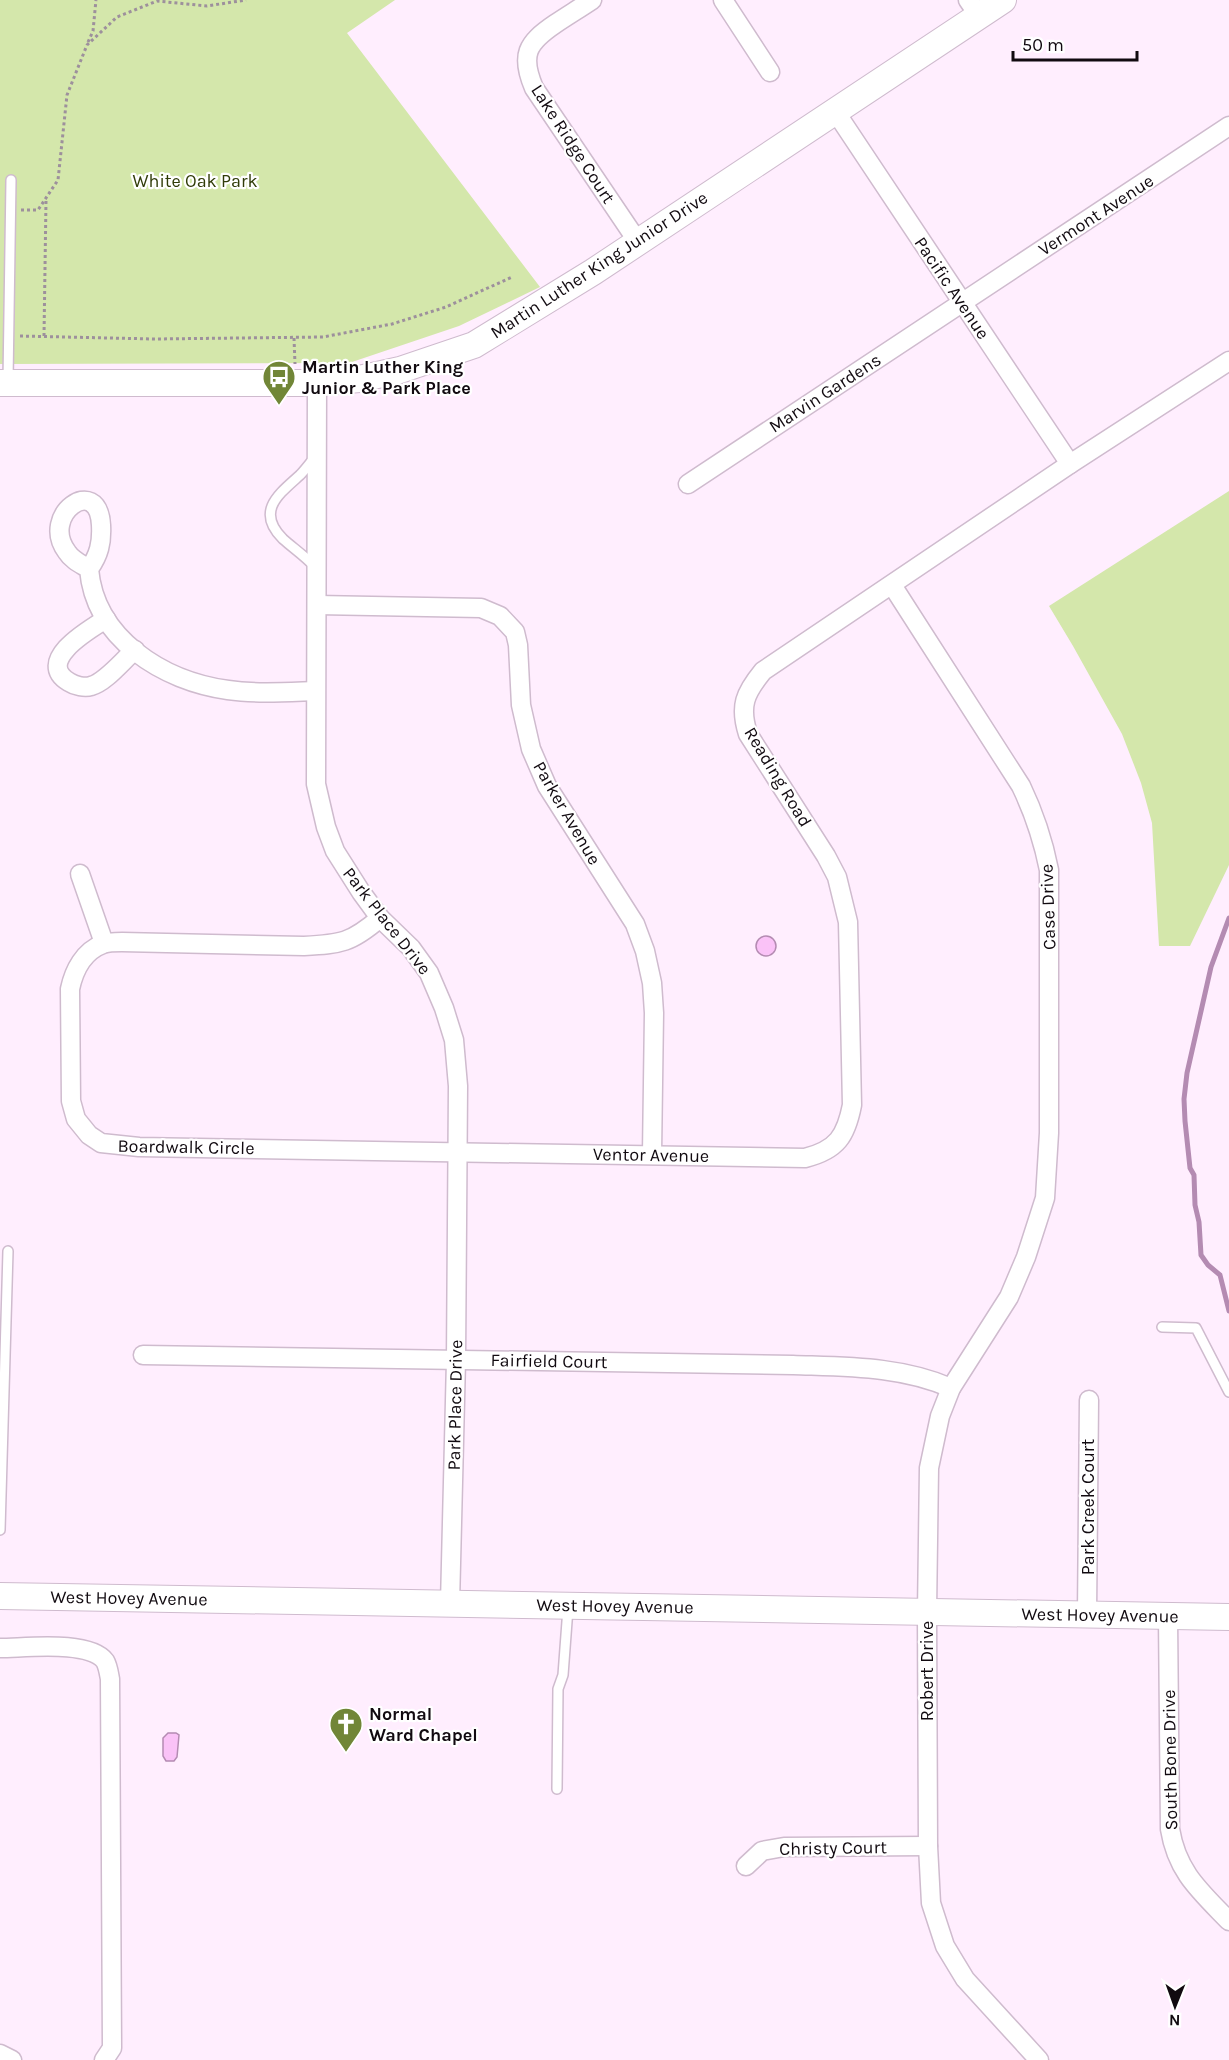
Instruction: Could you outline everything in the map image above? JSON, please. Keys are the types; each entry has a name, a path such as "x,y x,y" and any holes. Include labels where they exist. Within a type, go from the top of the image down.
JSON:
{"street":[{"name":"Lake Ridge Court","path":"592,0 538,36 527,54 528,74 534,88 638,242"},
{"path":"723,0 770,72"},
{"name":"Martin Luther King Junior Drive","path":"4,383 317,383 359,379 400,370 474,345 527,314 835,111 974,8 1003,0"},
{"name":"Pacific Avenue","path":"835,111 1070,464"},
{"name":"Vermont Avenue","path":"962,303 1229,126"},
{"name":"Marvin Gardens","path":"688,484 962,303"},
{"path":"1070,464 1229,361"},
{"name":"Park Place Drive","path":"317,383 316,784 326,827 335,851 380,918 411,948 429,973 444,1008 454,1040 458,1086 456,1360 450,1604"},
{"name":"Reading Road","path":"839,1140 849,1120 852,1105 848,922 837,877 798,809 748,735 743,716 744,704 752,684 763,670 1070,464"},
{"path":"89,569 94,599 106,619 125,642 178,677 219,688 269,692 315,691"},
{"name":"Case Drive","path":"892,585 1021,786 1033,810 1043,840 1049,870 1047,1172 1045,1198 1022,1268"},
{"name":"Parker Avenue","path":"317,605 481,608 500,616 515,632 518,645 521,705 531,749 546,786 635,924 645,951 652,983 654,1013 652,1154"},
{"path":"106,619 69,644 61,654 58,665 60,674 69,682 90,687 100,682 135,650"},
{"path":"80,874 104,943 331,944 347,941 362,934 380,918"},
{"name":"Boardwalk Circle","path":"104,943 88,953 78,965 70,988 71,1101 76,1119 82,1128 101,1143 139,1147 457,1152"},
{"name":"Ventor Avenue","path":"457,1152 806,1158 832,1148 839,1140"},
{"name":"Robert Drive","path":"1022,1268 1009,1297 951,1388 940,1416 929,1468 928,1846 931,1903 945,1946 965,1979 1039,2060"},
{"name":"Fairfield Court","path":"143,1355 781,1365 886,1369 932,1379 951,1388"},
{"name":"Park Creek Court","path":"1087,1614 1089,1400"},
{"name":"West Hovey Avenue","path":"0,1596 1229,1617"},
{"name":"South Bone Drive","path":"1168,1616 1170,1829 1174,1850 1184,1870 1229,1921"},
{"path":"0,1647 82,1648 96,1654 106,1662 110,1679 112,2048 104,2060"},
{"name":"Christy Court","path":"746,1866 762,1851 784,1847 928,1846"},
{"path":"0,2054 12,2060"}],"lane":[{"path":"4,383 9,336 11,180"},
{"path":"316,455 303,472 274,498 270,508 271,520 283,538 300,551 317,569"},
{"path":"0,1530 8,1251"},
{"path":"1162,1327 1196,1328 1229,1392"},
{"path":"557,1789 558,1689 563,1675 568,1606"}],"path":[{"path":"10,210 38,210 58,180 67,95 93,31 96,0"},
{"path":"87,45 117,17 156,1 207,6 246,0"},
{"path":"45,336 46,198"},
{"path":"9,336 154,339 323,337 392,324 446,307 512,277"},
{"path":"294,338 295,366"}],"green space":[{"name":"White Oak Park","path":"0,0 395,0 347,33 540,287 459,326 349,363 0,364"},
{"path":"1229,491 1229,865 1190,946 1159,946 1152,823 1141,783 1122,734 1049,606"}],"shaded area":[{"path":"766,936 773,939 776,946 773,953 766,956 759,953 756,946 759,939"},
{"path":"168,1733 179,1735 177,1757 174,1761 166,1761 163,1756 163,1738"}],"waterway":[{"path":"1229,918 1211,967 1187,1073 1184,1099 1201,1255 1208,1265 1220,1275 1229,1311"}],"place":[{"name":"Martin Luther King Junior & Park Place","path":"279,406"},
{"name":"Normal Ward Chapel","path":"346,1753"}]}
